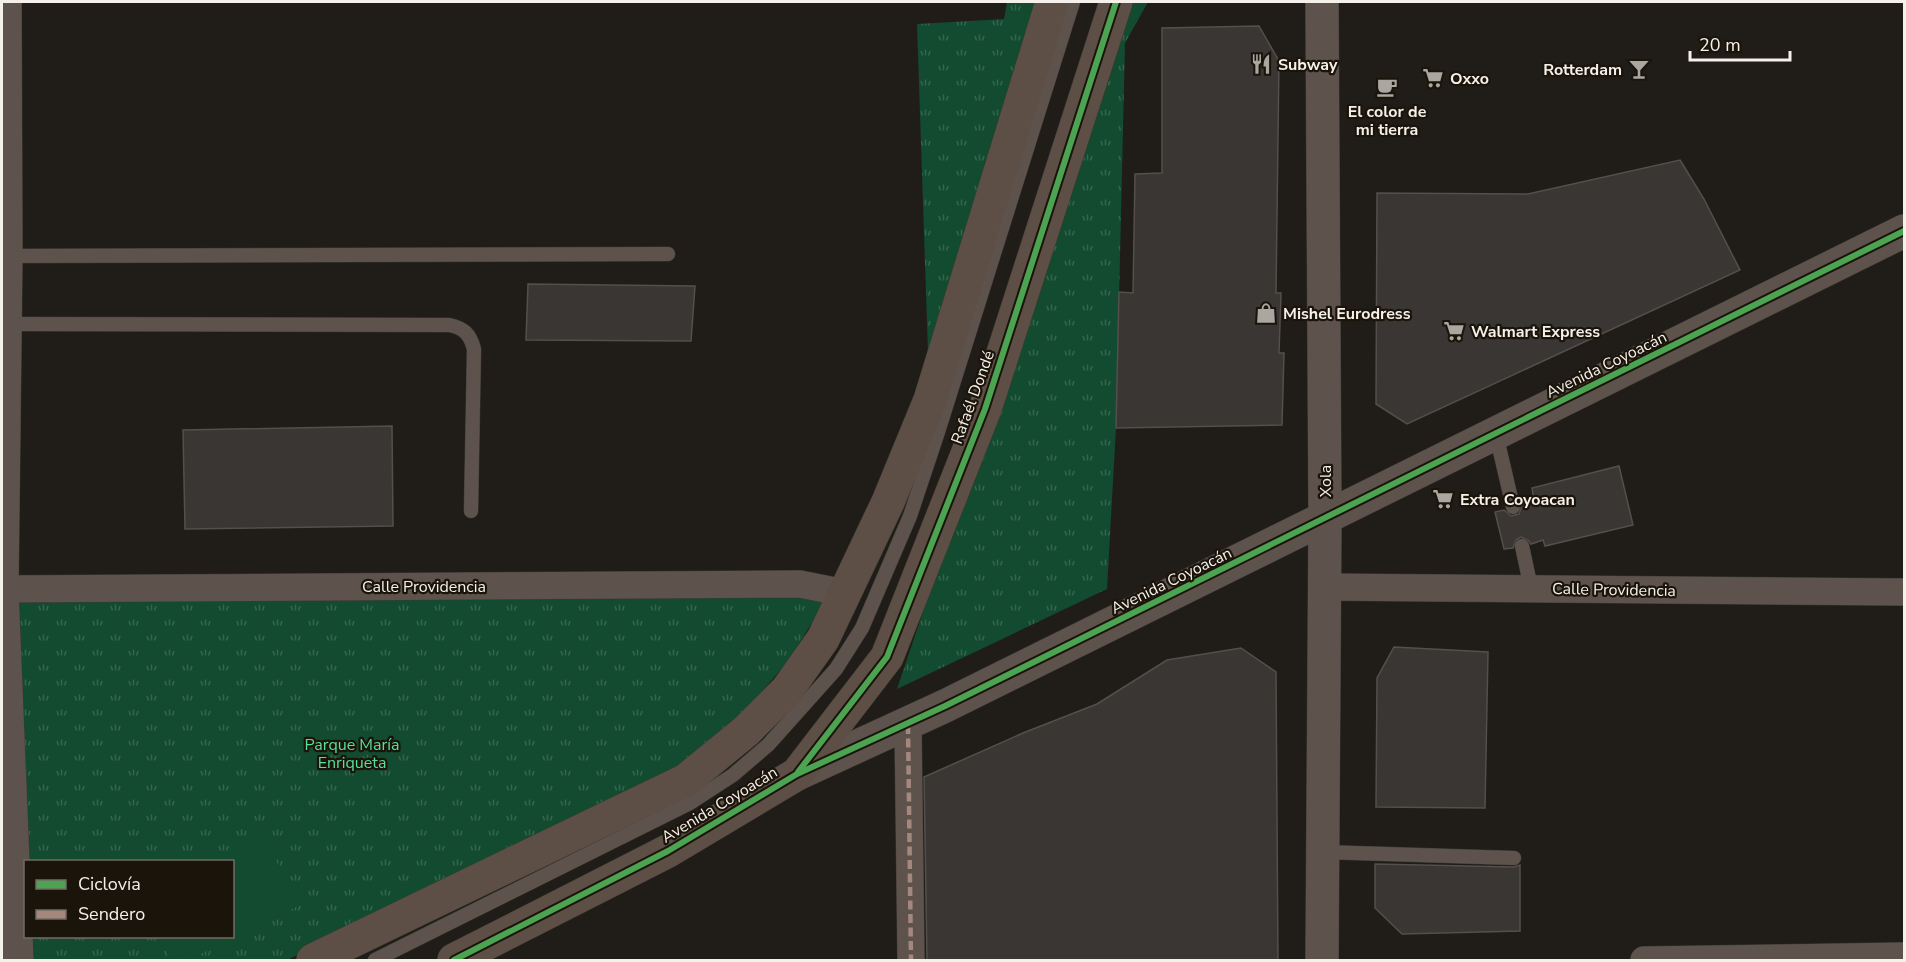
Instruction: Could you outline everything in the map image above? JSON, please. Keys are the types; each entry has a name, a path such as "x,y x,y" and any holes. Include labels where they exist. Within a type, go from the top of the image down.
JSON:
{"main road":[{"path":"313,960 686,780 746,731 787,690 823,639 888,502 930,400 1052,2"},
{"name":"Rafaél Dondé","path":"797,774 886,657 985,409 1116,2"},
{"name":"Avenida Coyoacán","path":"454,960 668,851 797,774"}],"street":[{"path":"5,2 6,256 2,589 16,954"},
{"name":"Xola","path":"1322,2 1325,519 1322,960"},
{"name":"Avenida Coyoacán","path":"797,774 908,725 1905,231"},
{"name":"Calle Providencia","path":"2,589 800,584 845,593"},
{"name":"Calle Providencia","path":"1324,587 1905,592"},
{"path":"908,725 911,960"},
{"path":"1644,960 1905,956"}],"lane":[{"path":"375,960 690,803 733,775 768,744 836,669 862,628 910,516 1073,2"},
{"path":"6,256 668,254"},
{"path":"5,324 449,325 462,328 470,337 474,350 471,511"},
{"path":"1496,434 1513,507"},
{"path":"1522,546 1532,588"},
{"path":"1322,852 1514,858"}],"green space":[{"path":"1007,2 1042,2 929,382 917,24 1004,19"},
{"path":"1129,2 1148,2 1125,43 1116,428 1107,589 897,689"},
{"name":"Parque María Enriqueta","path":"795,592 827,599 788,661 729,730 648,787 287,960 33,960 31,938 234,938 234,860 27,860 10,597"},
{"path":"265,838 298,906 234,937 234,860 219,860"},
{"path":"160,938 233,938 188,960 171,960"}],"building":[{"path":"1259,26 1279,61 1276,293 1281,293 1279,353 1284,353 1282,425 1116,428 1119,292 1133,293 1135,174 1162,173 1162,28"},
{"path":"1680,160 1704,199 1740,270 1407,424 1376,404 1377,193 1528,194"},
{"path":"528,284 695,286 691,341 526,340"},
{"path":"392,426 393,526 185,529 183,430"},
{"path":"1619,466 1633,525 1545,546 1543,540 1531,544 1521,537 1516,540 1513,548 1504,549 1495,512 1504,510 1511,516 1519,514 1522,505 1534,502 1532,488"},
{"path":"1394,647 1488,652 1485,808 1376,807 1377,678"},
{"path":"1241,648 1276,672 1278,960 927,960 924,777 1023,733 1097,704 1167,660"},
{"path":"1375,864 1514,867 1520,865 1520,931 1402,934 1375,908"}],"marked path":[{"path":"908,725 911,960"}],"cycle path":[{"path":"798,772 887,657 985,409 1116,2"},
{"path":"454,960 668,851 797,774 945,706 1904,231"}],"place":[{"name":"Subway","path":"1261,64"},
{"name":"Rotterdam","path":"1639,69"},
{"name":"Oxxo","path":"1433,78"},
{"name":"El color de mi tierra","path":"1387,87"},
{"name":"Mishel Eurodress","path":"1266,313"},
{"name":"Walmart Express","path":"1454,331"},
{"name":"Extra Coyoacan","path":"1443,499"}]}
